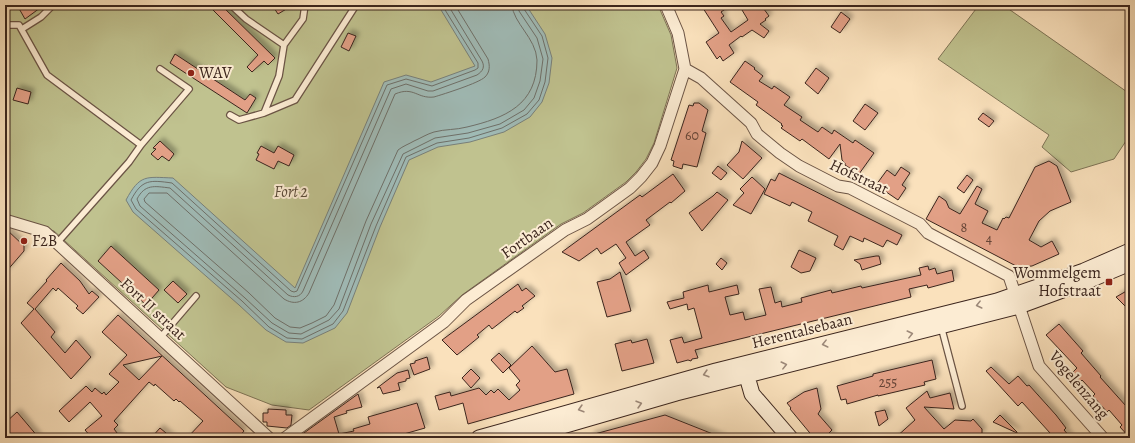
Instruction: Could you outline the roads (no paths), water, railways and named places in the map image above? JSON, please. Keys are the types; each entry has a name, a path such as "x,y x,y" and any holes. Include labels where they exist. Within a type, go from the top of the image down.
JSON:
{"main road":[{"name":"Herentalsebaan","path":"521,438 676,393 745,370 989,303 1018,300 1130,251"},
{"name":"Herentalsebaan","path":"479,438 709,373 745,370 941,326 1018,300 1087,281 1130,263"},
{"path":"745,370 752,394 790,438"}],"street":[{"name":"Fortbaan","path":"285,438 444,322 466,300 565,230 587,219 630,188 641,177 652,163 660,146 684,69 678,33 666,5"},
{"name":"Hofstraat","path":"684,69 701,78 751,122 757,134 799,166 838,186 850,188 920,224 928,233 1009,276 1018,300"},
{"name":"Fort II straat","path":"5,220 44,232 269,438"},
{"name":"Vogelenzang","path":"1018,300 1039,366 1103,438"}],"lane":[{"path":"22,29 41,17 53,5"},
{"path":"231,5 246,19 284,45"},
{"path":"264,113 279,76 284,45 304,19 305,5"},
{"path":"230,115 239,120 264,113 295,100 356,5"},
{"path":"5,25 19,25 47,75 141,145"},
{"path":"57,243 129,162 141,145 189,88 160,69"},
{"path":"160,338 196,296"},
{"path":"941,326 962,406"}],"water":[{"path":"438,5 526,5 545,34 552,58 549,83 542,102 530,117 504,132 470,142 438,147 409,160 380,227 347,313 335,328 303,343 286,342 266,330 133,212 126,200 135,185 140,181 156,177 173,178 295,288 384,82 406,75 431,82 475,66"}],"place":[{"name":"WAV","path":"191,73"},
{"name":"F2B","path":"24,241"},
{"name":"Wommelgem Hofstraat","path":"1109,282"}],"park label":[{"name":"Fort 2","path":"291,192"}]}
